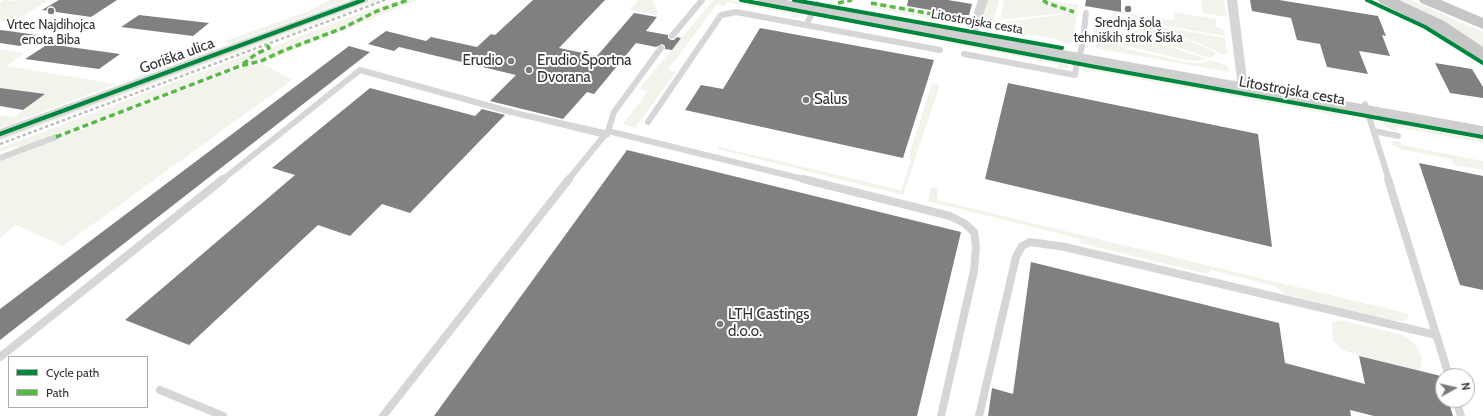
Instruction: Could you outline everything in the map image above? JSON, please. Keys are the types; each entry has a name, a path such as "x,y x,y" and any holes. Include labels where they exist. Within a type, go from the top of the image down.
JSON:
{"highway":[{"path":"1386,0 1438,25 1483,55"},
{"path":"1427,0 1483,24"},
{"path":"1445,0 1483,16"}],"main road":[{"name":"Litostrojska cesta","path":"764,0 816,7 1479,127"},
{"name":"Litostrojska cesta","path":"794,0 816,7"}],"street":[{"name":"Goriška ulica","path":"0,134 363,0"},
{"path":"972,35 983,0"},
{"path":"1232,0 1243,84"},
{"path":"510,112 607,132"}],"lane":[{"path":"672,36 702,0"},
{"path":"806,25 816,7"},
{"path":"648,122 721,15 736,12 940,50"},
{"path":"964,54 1075,75 1082,47 1086,13"},
{"path":"382,416 491,281 607,132 614,112 661,48"},
{"path":"0,357 360,70 510,112"},
{"path":"1366,107 1446,368"},
{"path":"1374,131 1398,136"},
{"path":"607,132 950,216 964,223 974,232 976,246 974,271 941,416"},
{"path":"0,158 56,137"},
{"path":"979,416 1016,257 1022,246 1030,242 1065,247 1436,335"},
{"path":"160,390 224,416"}],"shaded area":[{"path":"4,0 49,0 13,22 0,21 0,3"},
{"path":"329,0 349,0 230,44 225,41 309,11"},
{"path":"371,0 380,0 0,141 0,137"},
{"path":"402,0 418,0 262,63 261,60 239,65 20,149 18,147 12,147 0,152 0,148 257,51 260,48 262,50 252,57 277,45 387,3 389,5"},
{"path":"639,0 653,0 658,12 655,15 630,10"},
{"path":"713,0 729,0 802,14 799,17 791,18 793,14 728,2 725,6 717,4 668,70 676,72 635,128 623,124 648,91 639,89"},
{"path":"988,0 999,0 994,21 985,22 982,21"},
{"path":"1004,0 1040,0 1047,4 1071,12 1000,20"},
{"path":"1046,0 1078,5 1077,11 1046,2"},
{"path":"1202,0 1224,0 1226,17 1202,13"},
{"path":"1393,0 1411,0 1483,32 1483,52"},
{"path":"872,3 970,21 969,25 870,8"},
{"path":"1114,11 1174,21 1174,12 1216,19 1216,27 1224,29 1225,36 1127,19 1129,15 1117,13 1114,17 1112,17"},
{"path":"1077,13 1073,44 1057,41 1057,39 1028,34 1027,36 980,26 996,23"},
{"path":"1098,16 1103,21 1126,25 1123,20 1147,24 1126,31 1094,20 1094,17"},
{"path":"1094,23 1123,32 1092,42"},
{"path":"1152,25 1225,38 1227,54 1221,54 1215,50"},
{"path":"1146,27 1156,28 1212,50 1216,54 1210,58 1130,32"},
{"path":"1127,33 1207,59 1199,61 1186,60 1126,46 1120,43 1118,37"},
{"path":"1114,37 1119,45 1128,49 1184,62 1202,63 1210,60 1228,66 1229,72 1095,48 1097,43"},
{"path":"954,42 1067,62 1069,68 1057,68 1058,64 952,44"},
{"path":"209,46 214,50 131,80 140,75 142,70"},
{"path":"0,49 24,53 6,66 116,84 0,128 0,115 14,117 44,95 0,88"},
{"path":"262,63 292,80 63,246 16,225 0,238 0,161 239,69"},
{"path":"1084,66 1343,114 1345,117 1090,70 1089,74 1082,70"},
{"path":"932,83 940,85 903,195 718,149 719,147 901,190 911,159 908,158"},
{"path":"1385,121 1483,139 1483,143 1396,127 1397,131 1391,130 1384,125"},
{"path":"1390,142 1400,142 1402,145 1483,161 1483,170 1454,165 1451,159 1400,149"},
{"path":"931,187 938,189 937,200 1409,314 1406,321 1387,320 1285,294 1275,286 1211,270 1207,274 1080,243 1080,239 928,201"},
{"path":"1340,320 1403,335 1416,345 1422,359 1420,371 1359,356 1343,350 1333,341 1332,323"}],"building":[{"path":"59,0 117,0 91,17 42,10"},
{"path":"533,0 605,0 559,48 597,56 634,13 657,17 646,31 668,35 668,38 671,40 674,40 677,37 681,38 672,50 665,49 665,46 662,44 656,47 636,43 594,94 587,92 563,119 490,101 516,75 399,47 394,51 368,44 386,31 426,41 431,37 477,47 491,34 495,35"},
{"path":"908,0 948,0 972,4 969,15 960,15 907,6"},
{"path":"1086,0 1121,0 1121,12 1085,6"},
{"path":"1250,0 1279,0 1378,16 1386,36 1382,35 1390,56 1359,51 1368,74 1327,67 1320,44 1297,40 1291,18 1252,11"},
{"path":"139,15 209,23 193,36 121,27"},
{"name":"Salus","path":"760,28 934,60 903,158 685,110 701,85 723,89"},
{"path":"0,30 36,35 20,46 0,43"},
{"path":"48,44 120,54 99,69 25,59"},
{"path":"349,46 370,52 0,340 0,309"},
{"path":"1435,63 1472,69 1483,87 1483,98 1450,93"},
{"path":"1008,83 1258,134 1272,247 985,179"},
{"path":"0,88 45,94 23,110 0,106"},
{"path":"370,88 475,116 482,109 505,115 410,213 382,204 350,236 318,225 189,345 125,320 295,175 272,168"},
{"name":"LTH Castings d.o.o.","path":"627,150 961,232 917,416 434,416"},
{"path":"1419,163 1483,176 1483,290 1460,285"},
{"path":"1031,262 1279,323 1285,363 1365,384 1359,356 1435,375 1435,408 1450,408 1453,416 1374,416 1350,410 1351,416 988,416 992,388 1013,394"}],"railway":[{"path":"0,144 385,0"}],"marked path":[{"path":"56,137 240,66 261,61 285,50 343,28 377,11 408,0"},
{"path":"838,3 852,0"},
{"path":"1043,0 1047,3 1074,12"},
{"path":"871,3 977,22"},
{"path":"243,64 256,54 269,48 267,45"}],"cycle path":[{"path":"0,134 363,0"},
{"path":"741,0 1096,67 1483,137"},
{"path":"794,0 1062,48"},
{"path":"1367,0 1425,27 1483,63"}],"place":[{"name":"Srednja šola tehniških strok Šiška","path":"1128,9"},
{"name":"Vrtec Najdihojca enota Biba","path":"51,11"},
{"name":"Erudio","path":"511,61"},
{"name":"Erudio Športna Dvorana","path":"529,70"},
{"name":"Salus","path":"806,100"},
{"name":"LTH Castings d.o.o.","path":"720,324"}]}
